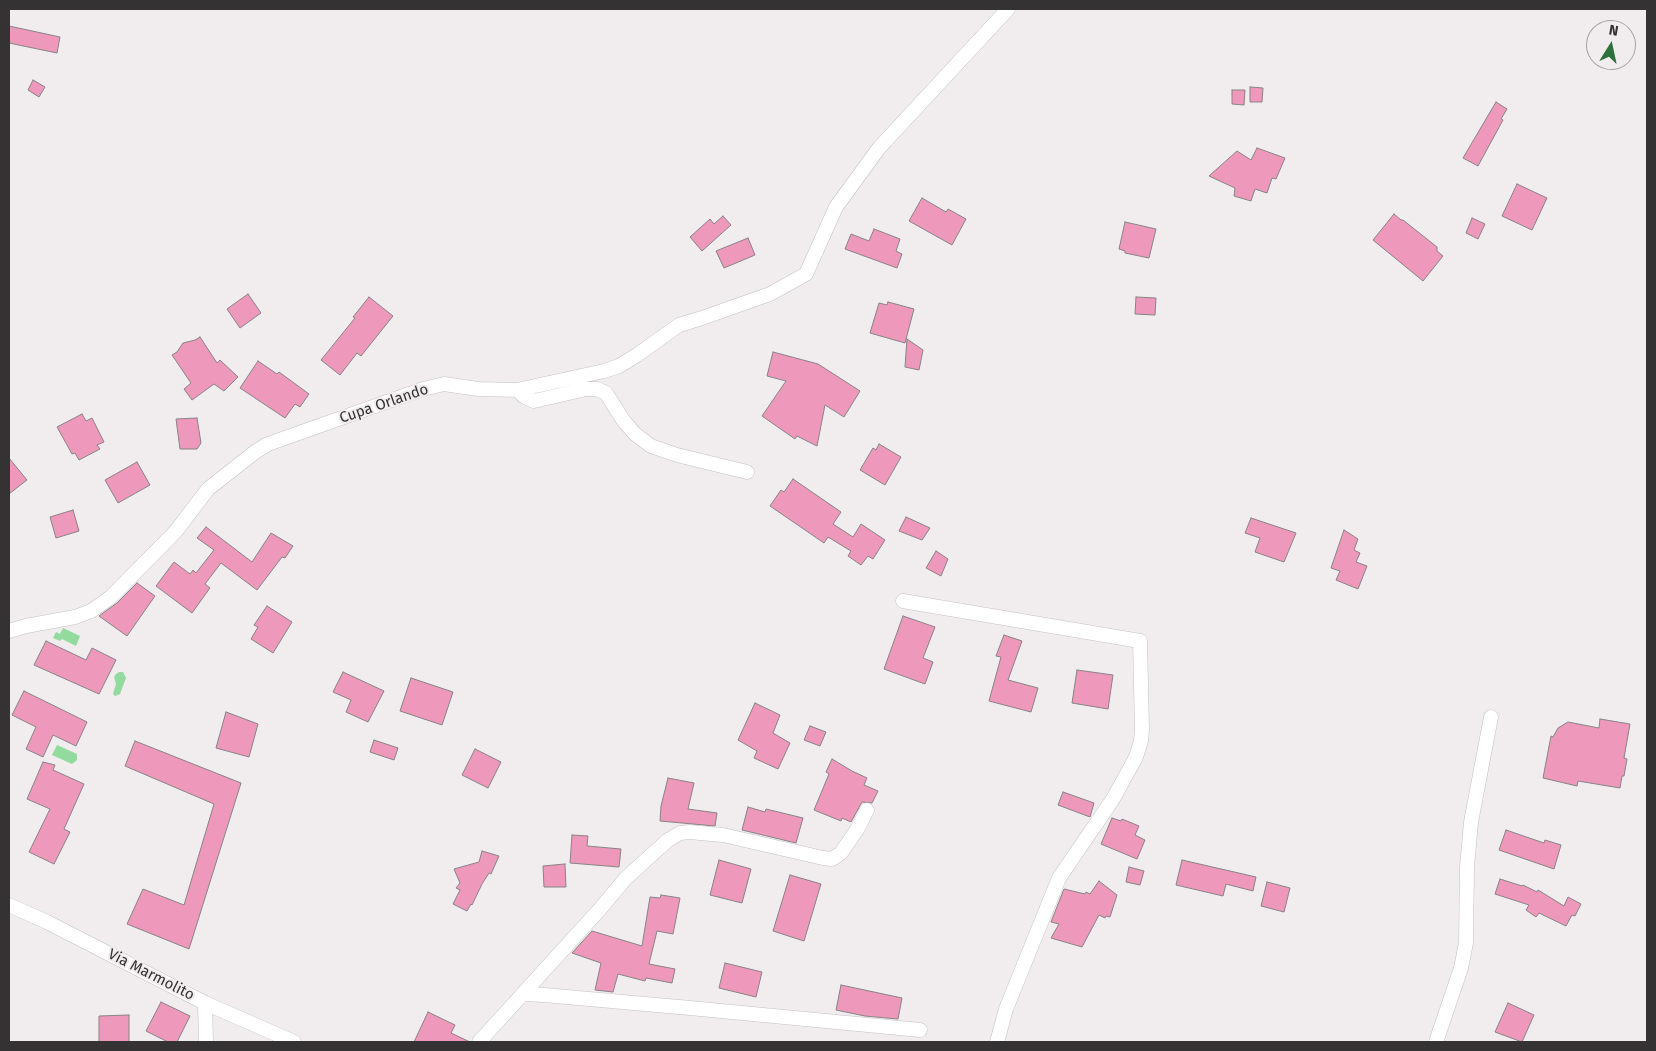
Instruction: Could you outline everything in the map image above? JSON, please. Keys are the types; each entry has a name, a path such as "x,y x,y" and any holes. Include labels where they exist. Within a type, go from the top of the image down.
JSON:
{"street":[{"name":"Cupa Orlando","path":"9,631 75,617 91,611 111,597 176,531 208,489 268,444 423,389 444,384 478,389 517,390 604,371 619,366 637,355 679,324 702,318 770,294 806,274 836,207 879,148 1008,9"},
{"path":"517,390 525,397 534,401 586,389 597,389 606,393 623,420 635,434 652,446 677,455 747,472"},
{"path":"903,601 1140,641 1142,730 1136,757 1112,799 1058,878 1006,1009 997,1042"},
{"path":"1436,1042 1461,968 1466,942 1467,867 1471,822 1491,717"},
{"path":"478,1042 626,878 668,840 689,832 723,835 832,859 841,853 858,828 867,810"},
{"name":"Via Marmolito","path":"9,905 47,922 205,1003 294,1042"},
{"path":"522,994 920,1030"},
{"path":"205,1003 206,1042"}],"shaded area":[{"path":"63,628 80,636 76,646 62,639 60,641 53,638 56,632 60,634"},
{"path":"119,672 123,672 126,678 120,694 115,696 113,694 116,684 114,677"},
{"path":"57,745 77,754 77,760 72,764 52,755"}],"building":[{"path":"9,26 60,37 57,53 9,43"},
{"path":"33,80 45,87 39,97 28,90"},
{"path":"1250,87 1263,88 1262,102 1250,102"},
{"path":"1232,90 1245,90 1244,105 1232,104"},
{"path":"1496,102 1507,109 1478,166 1463,158"},
{"path":"1257,148 1285,158 1276,179 1272,178 1267,193 1255,189 1251,201 1234,196 1235,188 1209,176 1237,151 1251,160"},
{"path":"1517,184 1547,198 1532,230 1502,216"},
{"path":"922,198 946,212 948,209 966,219 952,245 909,221"},
{"path":"1394,214 1437,247 1437,251 1443,256 1423,281 1373,240"},
{"path":"723,216 731,225 702,251 690,237 710,219 714,224"},
{"path":"1472,218 1485,224 1478,239 1466,233"},
{"path":"1125,222 1156,229 1149,258 1125,253 1125,251 1119,249"},
{"path":"874,229 900,239 896,251 902,254 897,268 845,249 851,234 869,241"},
{"path":"748,238 755,255 724,268 716,251"},
{"path":"248,294 261,313 240,328 227,309"},
{"path":"369,297 393,316 361,356 357,353 340,375 321,360 355,318 353,317"},
{"path":"1136,297 1156,298 1155,315 1135,314"},
{"path":"888,302 914,309 905,343 870,333 879,303 887,305"},
{"path":"200,337 217,363 220,360 238,377 224,391 214,384 192,400 184,389 191,383 172,355 177,352 183,343"},
{"path":"907,339 923,350 919,370 905,367"},
{"path":"773,352 818,364 860,391 844,417 825,405 817,446 797,436 795,439 762,416 786,381 767,376"},
{"path":"258,361 277,374 279,372 309,394 300,407 295,404 285,418 240,388"},
{"path":"82,414 86,421 92,418 104,442 97,445 100,449 79,460 75,453 72,454 57,427"},
{"path":"197,418 201,443 197,449 180,449 176,419"},
{"path":"879,444 901,457 885,485 860,470 873,448 876,450"},
{"path":"9,458 27,480 9,494"},
{"path":"137,462 150,485 118,503 105,480"},
{"path":"793,479 841,512 833,524 853,537 861,524 885,540 873,559 868,556 861,565 848,556 851,551 828,537 824,543 770,506 781,490 784,492"},
{"path":"73,510 79,531 56,538 50,517"},
{"path":"906,517 930,528 922,540 899,531"},
{"path":"1251,518 1296,533 1284,562 1255,552 1260,538 1245,533"},
{"path":"206,527 252,562 271,533 293,546 285,558 282,557 257,590 221,563 205,584 210,588 192,613 156,586 174,562 190,574 193,570 196,573 214,550 197,538"},
{"path":"1344,530 1358,539 1354,550 1360,553 1356,562 1367,566 1358,589 1336,580 1340,571 1331,568"},
{"path":"936,551 948,559 941,576 926,568"},
{"path":"137,583 155,596 127,636 99,616 117,603"},
{"path":"267,606 292,622 273,653 251,639 258,627 254,625"},
{"path":"903,616 935,627 923,658 933,662 925,684 884,669"},
{"path":"1004,635 1022,641 1008,680 1038,688 1031,712 989,701 1001,657 996,656"},
{"path":"46,641 86,660 92,648 116,660 99,694 34,665"},
{"path":"1077,670 1113,675 1108,709 1072,703"},
{"path":"343,672 384,691 368,722 346,712 351,700 333,692"},
{"path":"411,678 453,692 442,725 400,711"},
{"path":"24,691 87,722 76,746 53,735 43,757 26,749 36,727 12,715"},
{"path":"755,703 780,715 773,733 790,743 778,769 754,758 757,751 738,740"},
{"path":"226,712 258,724 249,757 216,748"},
{"path":"1600,719 1630,724 1624,758 1627,759 1620,788 1578,781 1577,786 1543,778 1551,736 1553,737 1558,728 1568,722 1599,728"},
{"path":"810,726 826,732 820,746 804,740"},
{"path":"374,740 398,748 394,760 370,752"},
{"path":"135,741 241,783 189,949 127,924 143,889 184,905 214,804 125,766"},
{"path":"475,749 501,762 488,788 462,775"},
{"path":"832,759 867,778 864,785 878,791 872,803 862,802 851,822 842,818 841,821 814,810 829,774 826,772"},
{"path":"43,762 55,765 53,770 84,784 64,829 70,832 54,864 29,852 50,809 27,799"},
{"path":"668,778 694,783 688,809 717,813 715,826 660,821 661,806"},
{"path":"1063,792 1094,803 1090,817 1058,805"},
{"path":"748,807 765,812 766,809 803,818 796,843 742,830"},
{"path":"1112,818 1121,821 1122,819 1139,826 1135,835 1145,840 1137,859 1101,844"},
{"path":"1506,830 1544,843 1545,840 1561,845 1554,869 1499,850"},
{"path":"572,835 588,836 587,846 621,849 619,867 570,863"},
{"path":"482,851 499,856 491,874 489,873 467,911 453,904 460,890 456,888 460,883 454,869 479,862"},
{"path":"719,860 751,869 742,903 710,895"},
{"path":"1182,860 1256,877 1253,891 1226,884 1223,896 1176,885"},
{"path":"565,864 566,887 544,887 543,866"},
{"path":"1129,867 1144,871 1140,885 1126,882"},
{"path":"790,875 821,884 804,941 773,931"},
{"path":"1500,879 1523,885 1537,892 1538,890 1564,906 1568,897 1581,904 1575,916 1572,915 1566,926 1539,913 1536,917 1526,910 1529,905 1495,894"},
{"path":"1099,881 1117,895 1110,917 1106,916 1105,918 1099,915 1082,947 1051,938 1059,924 1051,922 1064,889 1090,894"},
{"path":"1267,882 1290,888 1284,912 1261,906"},
{"path":"661,895 680,898 673,934 657,931 649,964 675,969 672,983 646,978 645,981 618,974 613,992 595,990 601,963 572,953 592,931 642,946 650,897 660,898"},
{"path":"725,963 762,972 756,997 719,988"},
{"path":"841,985 902,998 898,1019 865,1016 836,1010"},
{"path":"161,1002 190,1016 177,1042 168,1042 146,1031"},
{"path":"1508,1003 1534,1015 1522,1042 1495,1032"},
{"path":"428,1012 455,1025 451,1033 470,1042 414,1042"},
{"path":"129,1015 129,1042 99,1042 99,1016"}]}
